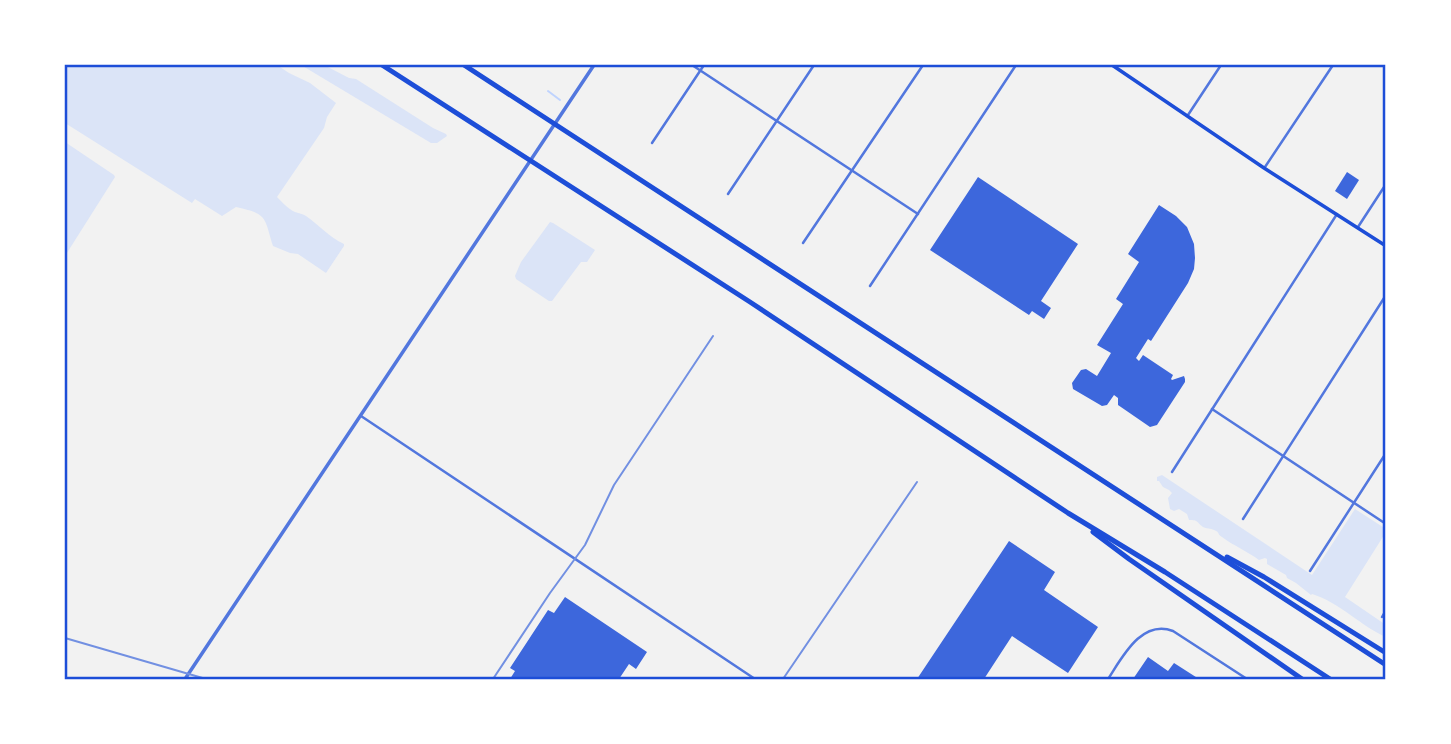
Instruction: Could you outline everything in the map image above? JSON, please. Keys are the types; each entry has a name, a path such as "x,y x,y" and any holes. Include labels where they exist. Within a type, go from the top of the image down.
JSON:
{"highway":[{"path":"382,65 761,310 1068,513 1330,679"},
{"path":"464,65 1386,665"},
{"path":"1068,513 1129,559 1300,678"},
{"path":"1199,543 1264,577 1386,653"}],"main road":[{"path":"1115,66 1386,246"}],"street":[{"path":"185,679 594,65"},
{"path":"692,65 918,214"},
{"path":"652,143 704,65"},
{"path":"727,194 814,65"},
{"path":"803,243 923,65"},
{"path":"870,286 1016,65"},
{"path":"1188,115 1221,65"},
{"path":"1264,167 1333,65"},
{"path":"1358,227 1386,184"},
{"path":"1171,472 1337,214"},
{"path":"1243,519 1386,295"},
{"path":"1212,409 1386,524"},
{"path":"361,416 755,679"},
{"path":"1310,571 1386,453"},
{"path":"1381,617 1386,610"},
{"path":"1108,679 1138,638 1161,628 1173,631 1247,679"}],"shaded area":[{"path":"65,65 277,65 310,83 336,103 324,128 277,197 290,209 306,216 344,244 326,273 298,254 273,246 266,223 254,212 236,207 222,216 195,199 192,203 65,123"},
{"path":"301,65 324,65 356,79 447,136 437,143 431,143"},
{"path":"65,142 115,177 65,256"},
{"path":"550,222 595,250 587,262 581,262 552,301 515,276 521,262"},
{"path":"1162,475 1312,575 1355,509 1386,529 1345,597 1386,625 1386,637 1332,603 1311,595 1267,564 1267,559 1259,560 1216,531 1189,520 1187,514 1179,509 1170,509 1168,498 1172,493 1157,481 1157,477"}],"building":[{"path":"1347,172 1359,180 1347,199 1335,191"},
{"path":"978,177 1078,244 1041,301 1051,308 1044,319 1032,311 1029,315 930,250"},
{"path":"1159,205 1187,227 1194,244 1195,258 1188,283 1151,341 1148,339 1136,358 1139,361 1143,355 1173,375 1172,380 1184,376 1185,379 1157,425 1150,427 1118,405 1118,398 1114,395 1107,405 1102,406 1073,389 1072,383 1081,370 1086,369 1097,376 1111,353 1097,345 1123,304 1116,299 1139,262 1128,254"},
{"path":"1009,541 1055,572 1044,590 1098,627 1068,673 1012,636 984,679 917,679"},
{"path":"565,597 647,652 636,669 629,664 619,679 510,679 515,671 510,668 548,610 554,613"},
{"path":"1148,657 1168,671 1174,663 1199,679 1133,679"}],"waterway":[{"path":"548,91 560,100"}],"railway":[{"path":"493,679 585,545 614,485 713,336"},
{"path":"783,679 917,482"},
{"path":"65,638 206,679"}]}
